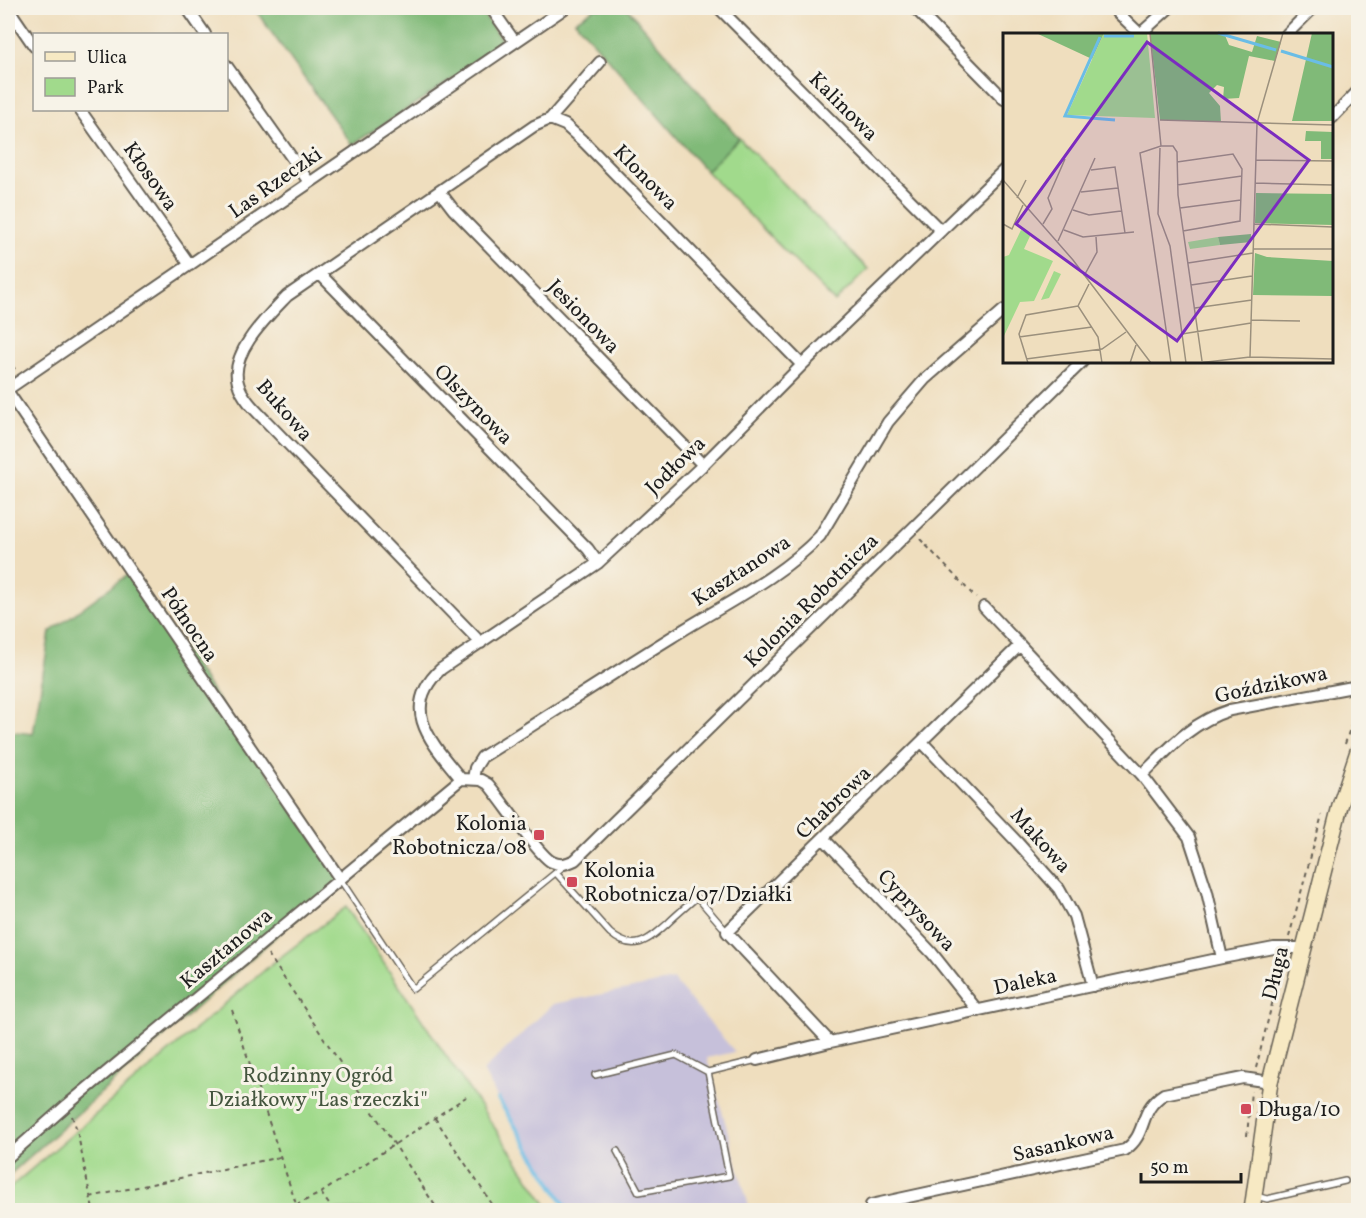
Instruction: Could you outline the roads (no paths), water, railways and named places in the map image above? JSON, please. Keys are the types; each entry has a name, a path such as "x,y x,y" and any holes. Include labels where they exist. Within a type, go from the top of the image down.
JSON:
{"street":[{"path":"8,8 33,45"},
{"path":"186,8 205,33"},
{"path":"491,8 515,42"},
{"name":"Las Rzeczki","path":"8,390 565,8"},
{"name":"Kalinowa","path":"719,8 941,231"},
{"path":"915,8 1003,97"},
{"path":"1113,8 1139,33"},
{"path":"1141,33 1169,8"},
{"path":"1288,33 1313,8"},
{"path":"440,192 534,126 549,119 600,62"},
{"path":"228,67 309,182"},
{"path":"1333,117 1359,91"},
{"name":"Kłosowa","path":"81,111 190,265"},
{"name":"Klonowa","path":"549,119 565,125 585,143 802,365"},
{"name":"Jodłowa","path":"461,778 424,730 420,718 422,694 431,678 598,563 703,465 802,365 1003,172"},
{"name":"Bukowa","path":"440,192 287,296 260,325 245,347 237,367 238,384 253,407 481,643"},
{"name":"Jesionowa","path":"440,192 453,209 703,465"},
{"name":"Olszynowa","path":"320,274 585,546 598,563"},
{"name":"Kasztanowa","path":"473,779 475,768 482,756 743,594 806,550 820,536 888,422 926,379 1003,312"},
{"name":"Kolonia Robotnicza","path":"567,864 575,860 1081,363"},
{"name":"Północna","path":"8,390 340,879"},
{"path":"984,607 1142,775 1189,837 1207,892 1222,958"},
{"name":"Chabrowa","path":"727,932 1020,645"},
{"name":"Goździkowa","path":"1142,775 1182,736 1211,716 1230,710 1359,686"},
{"name":"Makowa","path":"922,742 1059,889 1074,916 1092,986"},
{"name":"Długa","path":"1253,1203 1270,1082 1302,948 1340,806 1359,751"},
{"path":"461,778 488,784 546,858 560,865 567,864"},
{"name":"Kasztanowa","path":"8,1157 67,1105 461,778"},
{"name":"Cyprysowa","path":"824,839 932,953 978,1011"},
{"path":"727,932 830,1042"},
{"name":"Daleka","path":"757,1060 830,1042 1222,958 1275,948 1302,948"},
{"name":"Sasankowa","path":"871,1205 1125,1150 1134,1143 1152,1101 1164,1094 1243,1078 1270,1082"}],"lane":[{"path":"340,879 413,989 567,864"},
{"path":"556,873 610,933 628,944 648,940 697,897 727,932"},
{"path":"595,1075 676,1055 708,1072 757,1060"},
{"path":"617,1151 639,1192 729,1176 708,1072"},
{"path":"1253,1203 1345,1181"}],"waterway":[{"path":"498,1099 568,1210"}],"place":[{"name":"Kolonia Robotnicza/08","path":"539,835"},
{"name":"Kolonia Robotnicza/07/Działki","path":"572,882"},
{"name":"Długa/10","path":"1246,1109"}],"park label":[{"name":"Rodzinny Ogród Działkowy \"Las rzeczki\"","path":"318,1087"}]}
